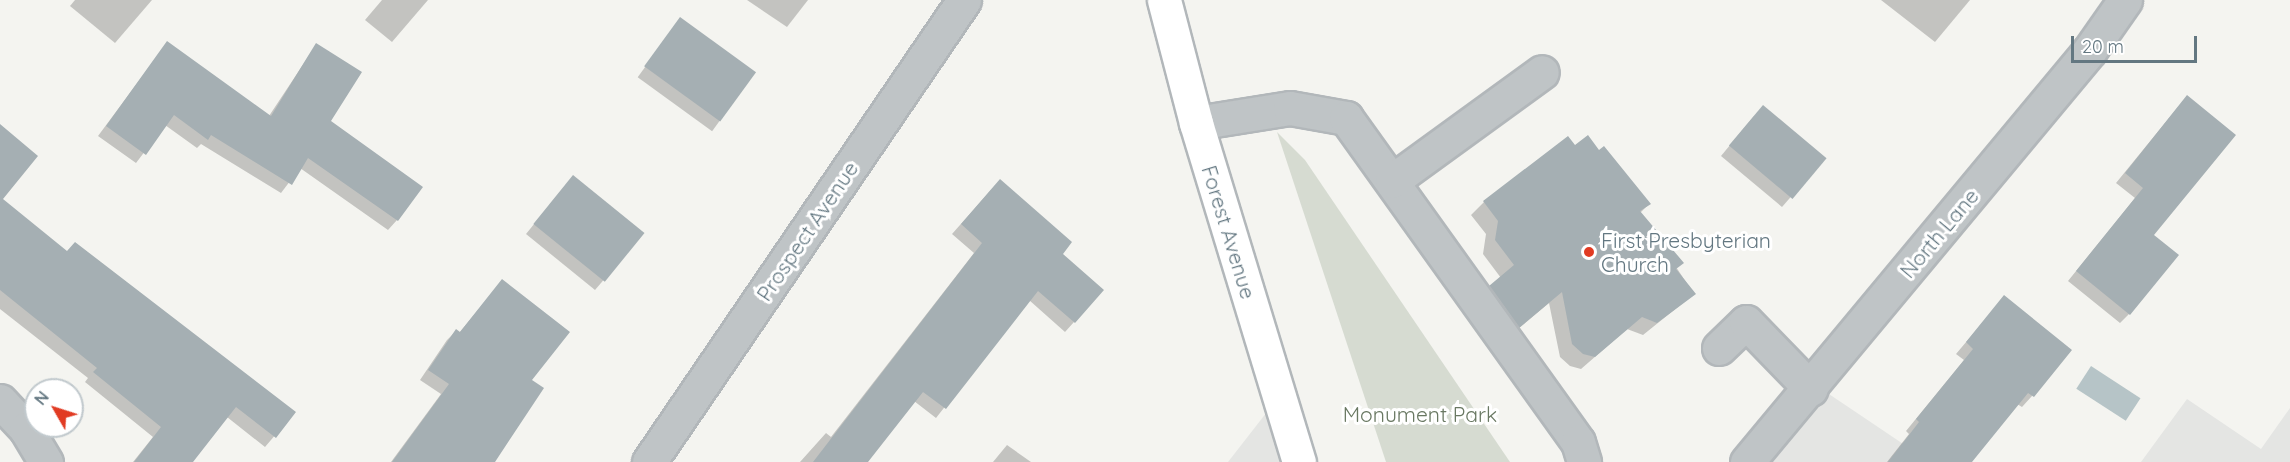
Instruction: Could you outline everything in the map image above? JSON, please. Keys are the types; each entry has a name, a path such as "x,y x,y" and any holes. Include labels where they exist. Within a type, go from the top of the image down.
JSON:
{"main road":[{"name":"Forest Avenue","path":"1164,0 1196,123 1299,462"}],"street":[{"name":"Prospect Avenue","path":"649,462 964,0"},
{"name":"North Lane","path":"1747,462 2090,50 2126,0"},
{"path":"1392,181 1542,72"},
{"path":"1196,123 1290,108 1346,118 1578,442 1584,462"},
{"path":"1719,348 1746,322 1810,389"},
{"path":"0,400 26,429 46,462"}],"shaded area":[{"path":"2091,366 2140,398 2126,421 2076,389"},
{"path":"1288,385 1310,462 1228,462"},
{"path":"1817,386 1930,462 1750,462"},
{"path":"2187,399 2261,449 2290,408 2290,462 2141,462"}],"green space":[{"name":"Monument Park","path":"1277,132 1305,160 1510,462 1386,462"}],"building":[{"path":"680,17 756,72 720,122 644,66"},
{"path":"167,41 271,116 316,43 362,72 331,121 423,187 398,221 308,158 292,185 211,135 208,140 174,115 146,155 106,126"},
{"path":"2187,95 2236,135 2154,235 2179,255 2130,315 2076,271 2143,188 2125,173"},
{"path":"1763,105 1827,158 1793,199 1729,146"},
{"path":"0,124 38,156 3,199 67,251 75,242 296,412 276,438 236,407 193,462 134,462 161,427 93,372 97,368 0,290"},
{"name":"First Presbyterian Church","path":"1588,135 1599,150 1604,146 1651,204 1640,211 1684,263 1676,269 1696,294 1657,323 1642,317 1595,357 1583,354 1572,344 1562,292 1519,328 1489,286 1514,265 1495,240 1498,221 1483,201 1568,136 1575,145"},
{"path":"573,175 644,233 605,282 533,224"},
{"path":"1000,179 1072,242 1063,254 1104,290 1075,323 1038,291 946,409 923,392 868,462 813,462 982,243 961,224"},
{"path":"502,279 570,332 532,380 544,388 495,462 392,462 449,384 428,370 456,329 460,332"},
{"path":"2004,295 2072,350 2034,397 2028,393 1972,462 1888,462 1919,422 1916,419 1973,349 1966,342"}],"place":[{"name":"First Presbyterian Church","path":"1589,252"}]}
